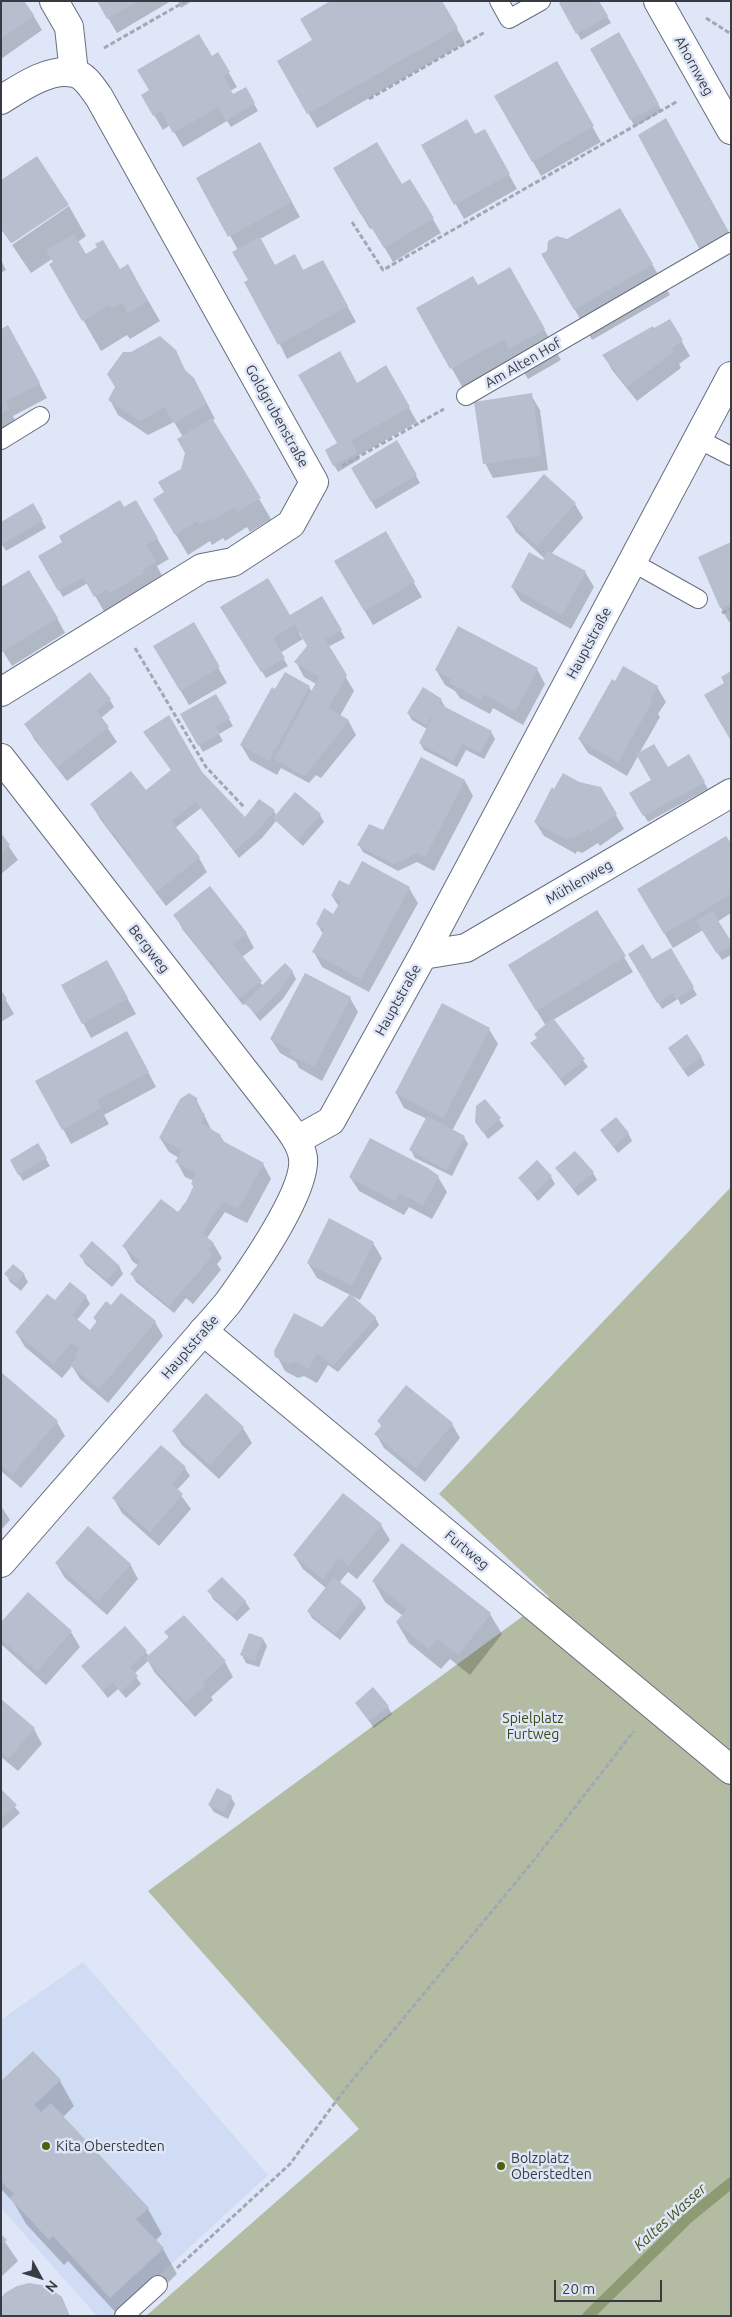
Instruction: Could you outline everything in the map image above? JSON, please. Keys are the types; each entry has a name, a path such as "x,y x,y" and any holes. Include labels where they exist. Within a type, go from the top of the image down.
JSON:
{"street":[{"path":"1,100 30,82 56,73 74,73 69,27 54,1"},
{"name":"Ahornweg","path":"658,1 731,130"},
{"name":"Goldgrubenstraße","path":"1,692 117,618 202,568 233,562 291,524 314,482 99,97 88,82 74,73"},
{"name":"Hauptstraße","path":"1,1563 203,1331 243,1282 296,1195 302,1174 303,1158 297,1140 331,1121 422,955 731,376"},
{"name":"Bergweg","path":"1,758 297,1140"},
{"name":"Mühlenweg","path":"422,955 466,948 731,793"},
{"name":"Furtweg","path":"203,1331 731,1770"}],"lane":[{"path":"500,1 509,19 541,1"},
{"name":"Am Alten Hof","path":"466,396 731,242"},
{"path":"1,440 40,416"},
{"path":"698,439 731,456"},
{"path":"632,562 698,599"},
{"path":"124,2316 158,2285"}],"path":[{"path":"74,73 94,53 186,1"},
{"path":"369,99 509,19"},
{"path":"352,222 383,270 705,86"},
{"path":"314,482 466,396"},
{"path":"117,618 206,767 244,807"},
{"path":"158,2285 290,2164 345,2089 531,1864 654,1706"}],"shaded area":[{"path":"83,1962 268,2175 115,2316 97,2316 1,2208 1,2020"}],"green space":[{"name":"Spielplatz Furtweg","path":"731,1187 731,2316 146,2316 359,2129 148,1891 549,1597 439,1494"}],"building":[{"path":"1,1 24,1 34,15 1,39"},
{"path":"97,1 138,1 107,19"},
{"path":"330,1 442,1 458,28 307,114 277,61 312,40 300,19"},
{"path":"561,1 599,1 608,16 576,34 559,3"},
{"path":"619,32 659,104 630,120 590,49"},
{"path":"199,34 212,56 218,52 230,72 223,76 233,94 246,87 255,103 226,121 218,107 173,133 161,111 153,116 141,95 149,90 137,70"},
{"path":"557,61 594,126 532,162 494,96"},
{"path":"666,118 730,234 701,252 638,135"},
{"path":"467,119 475,134 485,129 510,174 454,205 421,145"},
{"path":"260,142 292,202 228,237 196,178"},
{"path":"377,142 402,184 410,179 434,218 384,248 363,214 361,215 333,168"},
{"path":"37,156 69,205 12,243 1,227 1,180"},
{"path":"620,208 653,264 574,310 541,254 547,251 548,241 557,236 567,239"},
{"path":"74,234 86,254 97,247 95,244 103,240 120,269 128,264 148,301 128,313 122,303 111,309 109,305 82,321 49,264 53,262 46,250"},
{"path":"260,237 275,265 295,254 303,270 323,260 348,306 278,345 244,282 248,280 232,252"},
{"path":"510,267 545,329 509,349 504,339 450,369 416,308 473,276 478,285"},
{"path":"670,319 683,340 671,349 674,352 627,387 602,355 653,326 654,328"},
{"path":"8,325 40,383 6,401 9,409 1,413 1,329"},
{"path":"160,336 176,350 185,370 194,378 207,404 173,423 165,407 139,421 108,400 115,387 107,374 123,352 131,352"},
{"path":"340,351 357,383 386,365 410,407 351,440 357,452 333,466 325,450 337,443 298,375"},
{"path":"532,393 541,455 483,464 474,402"},
{"path":"212,418 261,498 237,512 234,507 212,521 210,518 199,525 197,521 175,535 153,499 164,492 158,482 181,469 185,453 177,439"},
{"path":"397,440 417,475 371,502 351,468"},
{"path":"544,474 576,503 537,546 506,517"},
{"path":"120,500 124,507 136,500 158,538 146,545 156,562 142,570 144,573 109,593 107,589 94,597 83,577 58,591 38,556 62,542 59,536"},
{"path":"33,503 43,520 1,545 1,522"},
{"path":"386,531 415,582 364,611 334,561"},
{"path":"731,542 731,603 720,608 698,557"},
{"path":"548,551 586,571 562,615 511,587 529,552 543,560"},
{"path":"29,570 58,618 2,652 1,587"},
{"path":"268,578 290,615 322,596 342,630 325,639 347,675 328,708 349,720 305,776 274,759 319,677 294,662 307,646 295,624 273,638 285,658 261,672 220,607"},
{"path":"194,622 220,667 180,691 153,646"},
{"path":"458,626 538,668 515,711 484,694 481,700 450,683 451,679 435,670"},
{"path":"623,666 658,686 650,700 652,702 618,762 578,739 612,679 615,681"},
{"path":"731,671 731,741 704,695 724,683 721,677"},
{"path":"90,672 111,699 96,710 109,727 57,767 24,724"},
{"path":"285,672 310,686 269,761 240,745 272,687 275,689"},
{"path":"423,687 442,699 439,704 492,731 480,753 462,743 453,761 419,743 438,706 426,725 407,713"},
{"path":"216,694 230,718 216,727 220,733 198,746 180,714"},
{"path":"169,715 202,772 245,817 259,799 275,810 258,830 234,851 196,802 171,821 200,857 156,892 129,857 131,856 90,804 131,771 146,790 171,770 143,732"},
{"path":"654,744 668,767 689,754 705,782 643,816 629,793 651,780 636,754"},
{"path":"421,757 465,780 425,857 417,853 394,864 357,845 369,824 383,830"},
{"path":"563,773 579,782 601,787 617,814 591,832 588,829 573,839 569,837 567,840 534,822 552,787 554,789"},
{"path":"295,792 321,814 298,840 273,818"},
{"path":"1,833 10,845 1,852"},
{"path":"726,836 731,843 731,894 664,934 637,889"},
{"path":"362,861 410,887 361,979 312,952 325,929 316,924 324,908 333,914 341,901 331,896 339,880 349,885"},
{"path":"210,886 247,933 233,944 262,981 238,999 211,960 209,961 173,915"},
{"path":"597,910 626,956 536,1011 508,965"},
{"path":"712,911 731,941 731,945 717,954 696,921"},
{"path":"643,944 652,959 671,948 694,987 676,999 673,993 657,1003 628,954"},
{"path":"107,960 128,998 82,1024 61,985"},
{"path":"285,963 293,971 279,991 256,1014 244,1003"},
{"path":"305,973 351,997 314,1067 289,1054 291,1050 270,1039"},
{"path":"1,990 7,999 1,1002"},
{"path":"442,1003 490,1028 443,1118 395,1093"},
{"path":"553,1018 585,1059 560,1079 530,1043 537,1038 534,1034"},
{"path":"127,1031 149,1072 97,1100 101,1108 62,1130 35,1081"},
{"path":"687,1034 702,1057 683,1070 668,1048"},
{"path":"189,1093 197,1098 198,1109 205,1114 201,1123 221,1135 219,1139 264,1163 238,1209 223,1201 202,1233 214,1243 208,1250 213,1255 169,1306 130,1274 141,1261 122,1246 161,1199 178,1212 187,1200 194,1185 191,1184 196,1173 175,1162 182,1150 159,1138 180,1099"},
{"path":"485,1099 501,1118 483,1133 475,1122 476,1106"},
{"path":"427,1116 465,1136 447,1170 409,1150"},
{"path":"616,1117 629,1133 613,1147 600,1130"},
{"path":"370,1138 428,1168 439,1176 423,1205 400,1193 395,1201 349,1177"},
{"path":"38,1143 47,1158 18,1175 10,1160"},
{"path":"575,1151 594,1172 573,1189 555,1168"},
{"path":"537,1160 552,1176 533,1194 518,1178"},
{"path":"329,1218 374,1242 352,1286 307,1263"},
{"path":"92,1241 120,1266 107,1280 79,1256"},
{"path":"13,1264 25,1274 16,1284 4,1274"},
{"path":"70,1282 87,1296 72,1315 90,1330 97,1321 93,1318 106,1301 111,1305 121,1293 156,1321 99,1389 70,1365 77,1357 75,1355 80,1349 72,1342 53,1364 15,1332 47,1294 55,1300"},
{"path":"350,1294 376,1317 333,1366 317,1353 309,1369 295,1362 288,1364 275,1357 274,1351 294,1313 322,1327"},
{"path":"1,1372 58,1421 12,1474 1,1465"},
{"path":"406,1385 453,1423 416,1468 374,1434 382,1425 377,1421"},
{"path":"206,1393 244,1427 210,1465 172,1431"},
{"path":"161,1445 186,1467 172,1484 183,1494 150,1532 112,1498"},
{"path":"343,1493 382,1524 349,1565 339,1558 323,1579 293,1555"},
{"path":"88,1526 131,1564 98,1601 55,1563"},
{"path":"402,1543 491,1613 458,1655 437,1639 429,1649 396,1622 407,1609 372,1581"},
{"path":"222,1577 246,1601 232,1615 207,1591"},
{"path":"334,1577 362,1600 335,1634 307,1611"},
{"path":"28,1592 72,1631 37,1671 1,1639 1,1622"},
{"path":"184,1615 226,1661 203,1682 206,1685 186,1703 145,1658 169,1637 164,1632"},
{"path":"125,1626 147,1651 130,1667 138,1676 121,1692 113,1682 103,1691 81,1666"},
{"path":"249,1633 263,1638 255,1661 240,1655"},
{"path":"373,1687 389,1706 369,1721 355,1703"},
{"path":"1,1699 35,1728 9,1758 1,1751"},
{"path":"217,1788 232,1796 224,1812 208,1805"},
{"path":"1,1789 17,1805 1,1819"},
{"name":"Kita Oberstedten","path":"33,2051 61,2080 34,2105 41,2112 51,2103 149,2208 136,2219 164,2248 110,2298 53,2236 49,2240 10,2198 14,2194 1,2181 1,2081"},
{"path":"1,2234 7,2240 1,2245"},
{"path":"29,2283 47,2286 62,2297 70,2316 1,2316 1,2298 5,2293 17,2286"}],"waterway":[{"name":"Kaltes Wasser","path":"588,2316 688,2218 731,2183"}],"place":[{"name":"Kita Oberstedten","path":"46,2146"},
{"name":"Bolzplatz Oberstedten","path":"501,2166"}]}
